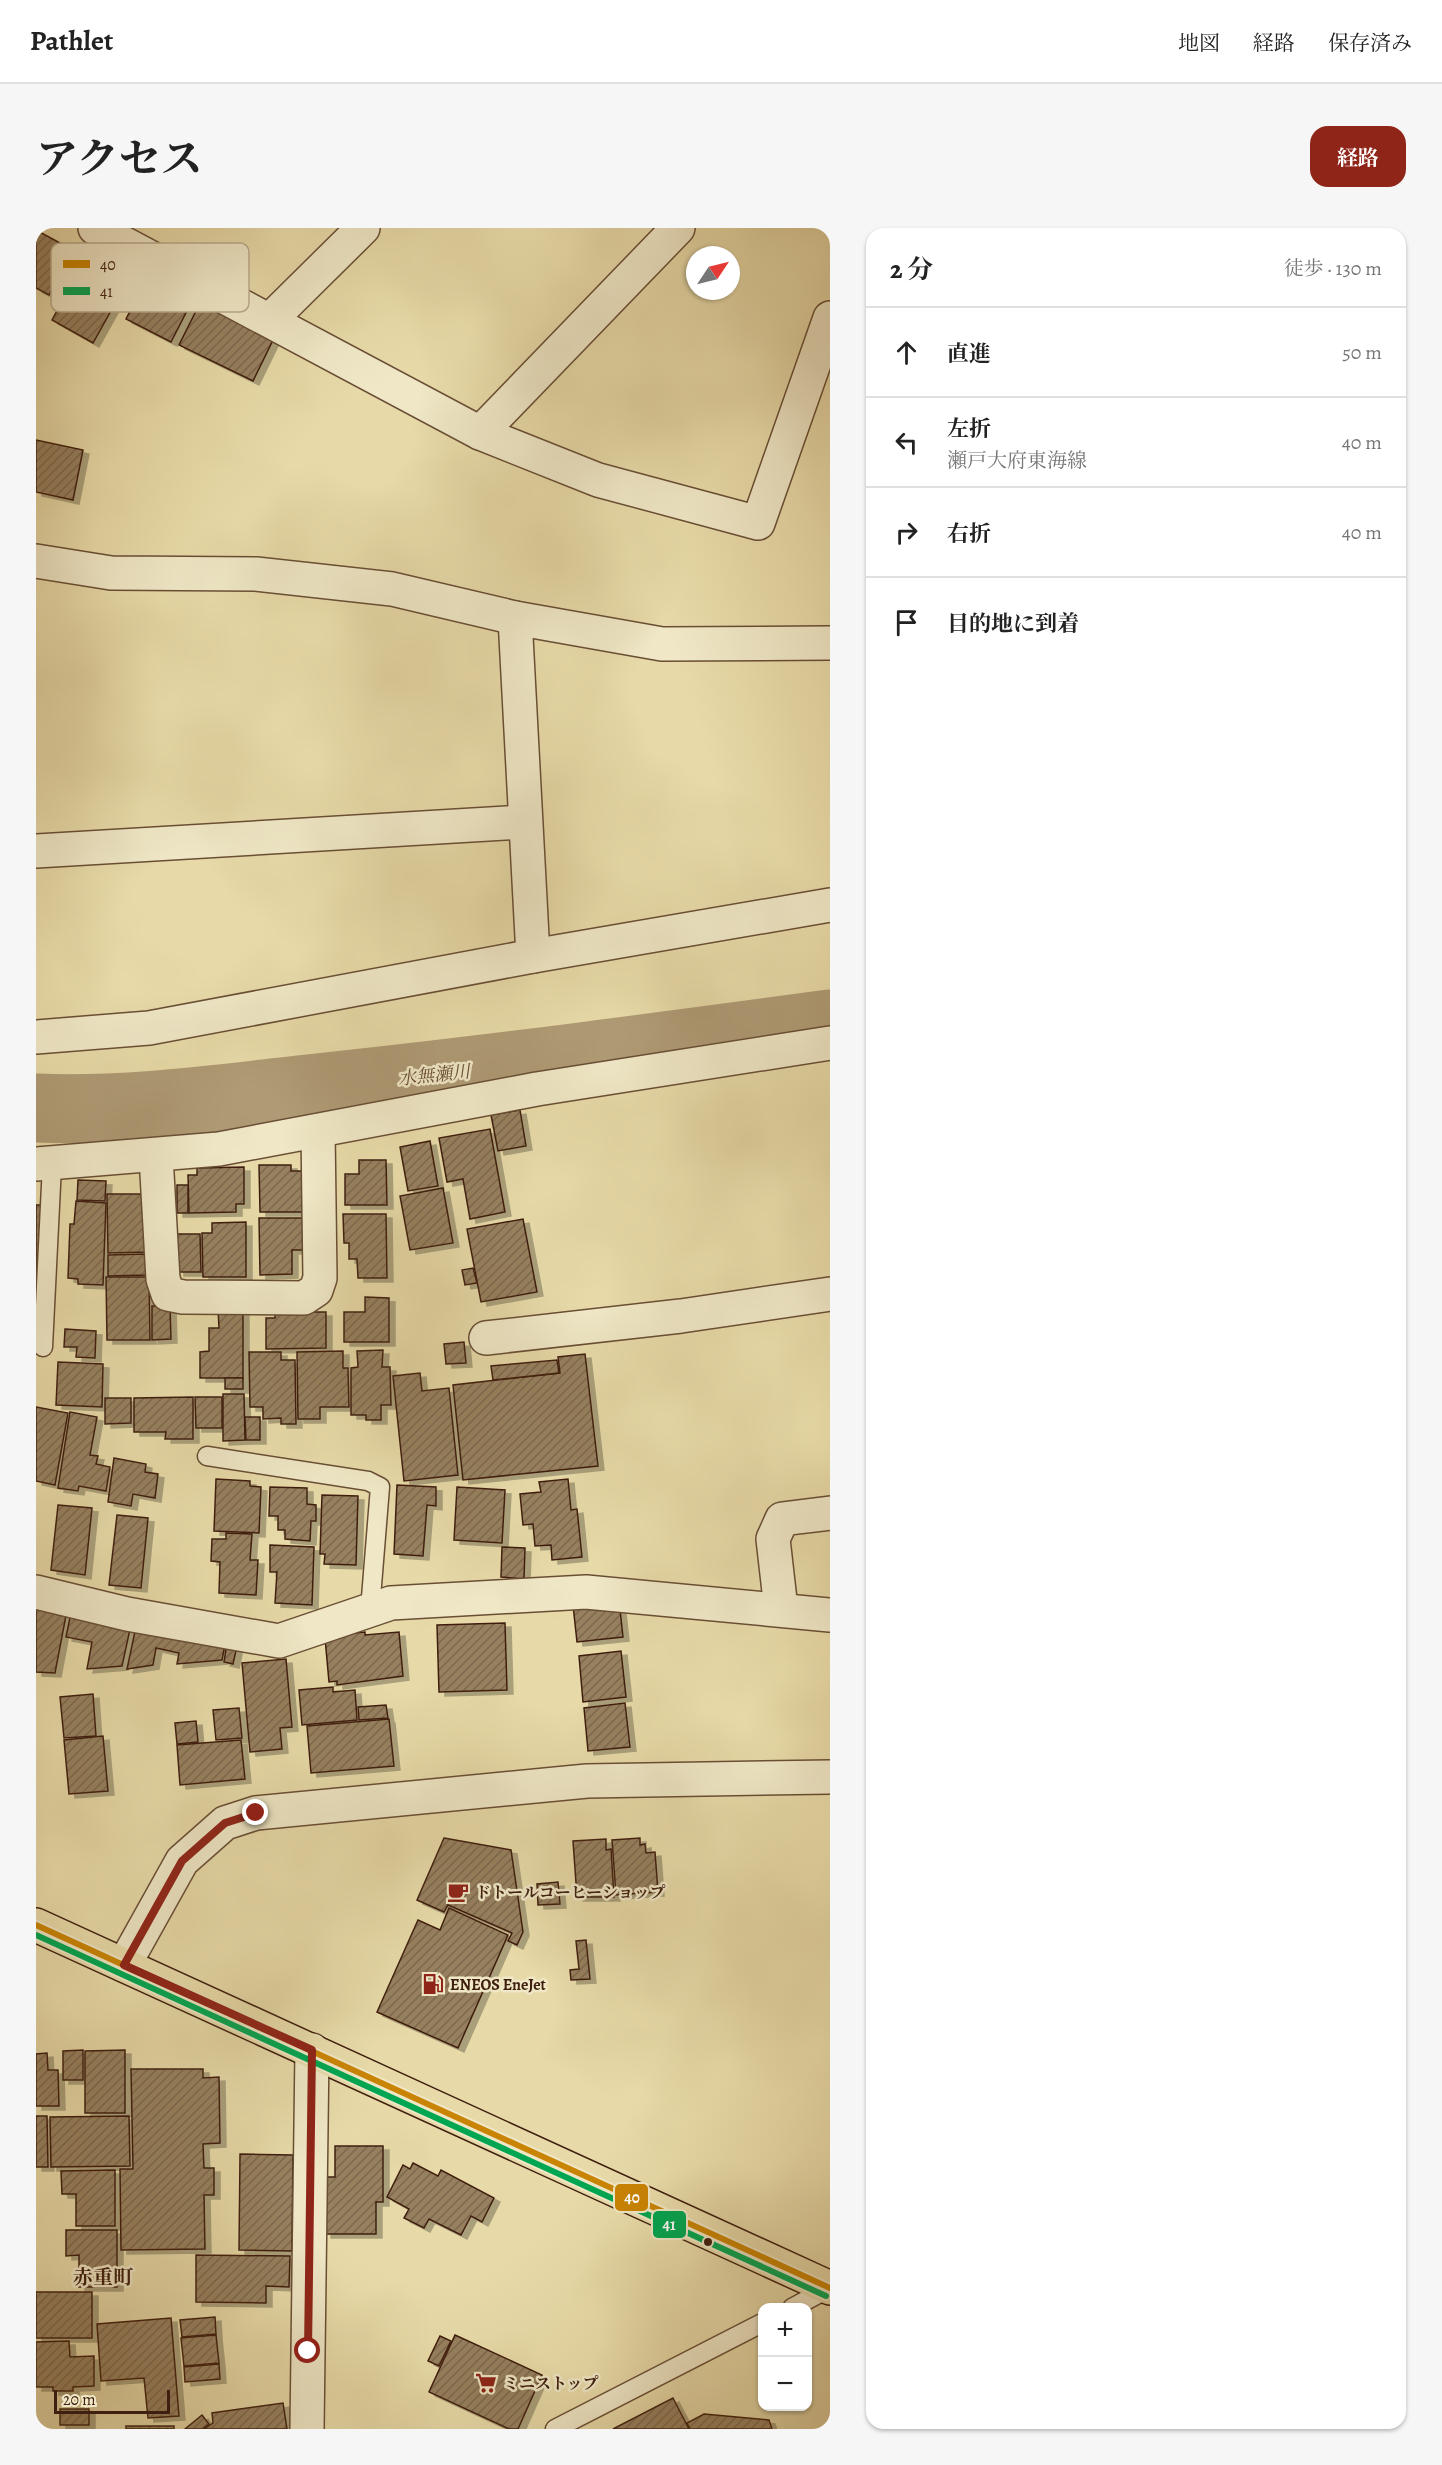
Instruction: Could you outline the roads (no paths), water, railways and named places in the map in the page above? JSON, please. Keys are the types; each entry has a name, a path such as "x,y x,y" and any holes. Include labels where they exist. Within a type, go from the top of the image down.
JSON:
{"main road":[{"path":"36,1925 830,2288"}],"street":[{"path":"95,228 124,243"},
{"path":"270,320 363,228"},
{"path":"480,433 678,228"},
{"path":"249,309 480,433 598,480 758,523 830,318"},
{"path":"36,561 111,573 256,574 392,589 514,618 662,644 830,643"},
{"path":"514,618 532,956"},
{"path":"36,851 524,822"},
{"path":"36,1037 149,1028 532,956 830,905"},
{"path":"44,1165 156,1156 318,1131 537,1089 830,1043"},
{"path":"156,1156 163,1279 168,1294 183,1297 304,1298 316,1290 320,1278 318,1131"},
{"path":"486,1338 681,1316 830,1294"},
{"path":"781,1609 773,1539 776,1530 782,1519 830,1513"},
{"path":"36,1592 127,1614 279,1641 391,1603 586,1592 830,1615"},
{"path":"124,1965 182,1861 225,1823 256,1813 587,1780 830,1777"},
{"path":"307,2429 312,2050"}],"lane":[{"path":"43,1347 44,1165"},
{"path":"207,1456 368,1481 380,1487 370,1610"},
{"path":"800,2303 830,2288"},
{"path":"555,2429 758,2325"}],"waterway":[{"name":"水無瀬川","path":"36,1108 106,1108 212,1100 509,1066 830,1024"}],"place":[{"name":"ドトールコーヒーショップ","path":"458,1892"},
{"name":"ENEOS EneJet","path":"433,1984"},
{"name":"ミニストップ","path":"486,2383"}],"district":[{"name":"赤重町","path":"103,2277"}]}
